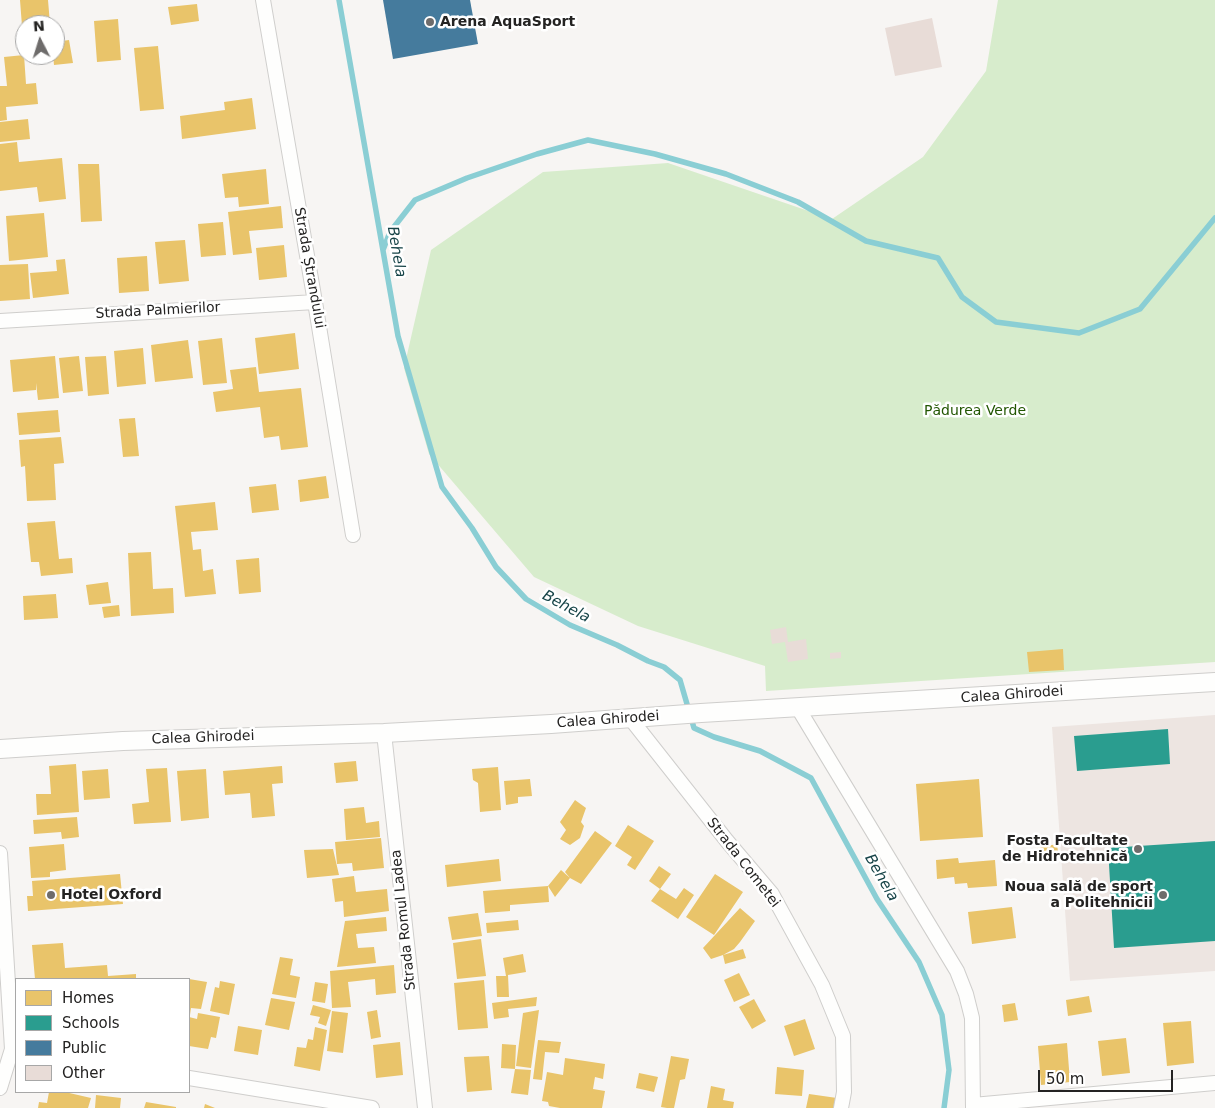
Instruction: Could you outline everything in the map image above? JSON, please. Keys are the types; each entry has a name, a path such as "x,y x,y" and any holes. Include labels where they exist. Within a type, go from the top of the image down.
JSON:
{"street":[{"name":"Strada Ștrandului","path":"263,0 354,535"},
{"name":"Strada Palmierilor","path":"0,321 315,302"},
{"name":"Calea Ghirodei","path":"0,749 123,741 384,733 1215,682"},
{"path":"798,708 957,971 966,994 972,1018 973,1107 1215,1083"},
{"name":"Strada Cometei","path":"630,718 727,841 772,894 822,986 843,1036 844,1092 842,1108"},
{"name":"Strada Romul Ladea","path":"384,733 425,1108"},
{"path":"0,854 9,1048 0,1088"},
{"path":"190,1078 372,1108"}],"shaded area":[{"name":"Fosta Facultate de Hidrotehnică","path":"1215,715 1215,971 1070,981 1052,727"}],"green space":[{"name":"Pădurea Verde","path":"998,0 1215,0 1215,662 766,691 765,666 638,626 534,577 429,454 404,368 431,250 543,172 668,163 832,219 923,157 986,71"}],"building: Homes":[{"path":"20,0 48,0 49,15 21,15"},
{"path":"197,4 199,21 171,25 168,7"},
{"path":"118,19 121,60 97,62 94,21"},
{"path":"69,40 73,63 65,64 65,41"},
{"path":"158,46 164,109 140,111 134,48"},
{"path":"15,56 15,65 25,65 26,84 36,83 38,104 6,107 7,120 0,121 0,86 7,86 4,57"},
{"path":"252,98 256,129 182,139 180,116 225,110 224,102"},
{"path":"28,119 30,139 0,142 0,122"},
{"path":"17,142 19,162 62,158 66,199 39,202 37,187 0,191 0,144"},
{"path":"78,164 99,164 102,221 81,222"},
{"path":"266,169 269,204 239,207 238,197 225,198 222,174"},
{"path":"281,206 283,228 249,231 252,253 233,255 228,212"},
{"path":"44,213 48,257 9,261 6,216"},
{"path":"223,222 226,255 201,257 198,224"},
{"path":"185,240 189,281 159,284 155,242"},
{"path":"284,245 287,277 259,280 256,248"},
{"path":"147,256 149,291 119,293 117,258"},
{"path":"65,259 69,294 33,298 30,273 57,271 56,260"},
{"path":"28,264 30,299 0,301 0,265"},
{"path":"295,333 299,369 259,374 255,338"},
{"path":"222,338 227,383 203,385 198,341"},
{"path":"188,340 193,378 155,382 151,345"},
{"path":"143,348 146,384 117,387 114,351"},
{"path":"55,356 59,398 38,400 36,383 36,390 13,392 10,360"},
{"path":"79,356 83,391 63,393 59,358"},
{"path":"106,356 109,394 88,396 85,357"},
{"path":"256,367 259,392 301,388 308,447 281,450 279,436 264,438 260,407 216,412 213,392 233,389 230,370"},
{"path":"58,410 60,432 19,435 17,413"},
{"path":"135,418 139,456 123,457 119,419"},
{"path":"61,437 64,463 54,464 56,500 27,501 25,466 21,467 19,440"},
{"path":"326,476 329,498 300,502 298,480"},
{"path":"276,484 279,510 252,513 249,487"},
{"path":"215,502 218,530 191,532 193,550 201,549 203,571 213,569 216,594 185,597 175,506"},
{"path":"55,521 59,559 72,558 73,573 41,576 39,562 31,562 27,523"},
{"path":"151,552 153,589 173,588 174,613 131,616 128,553"},
{"path":"259,558 261,592 239,594 236,560"},
{"path":"108,582 111,603 89,605 86,585"},
{"path":"56,594 58,618 24,620 23,596"},
{"path":"119,605 120,616 104,618 102,607"},
{"path":"1063,649 1064,670 1029,672 1027,652"},
{"path":"356,761 358,781 336,783 334,763"},
{"path":"76,764 79,812 37,815 36,794 51,794 49,766"},
{"path":"282,766 283,783 272,784 275,816 252,818 250,793 225,795 223,771"},
{"path":"498,767 501,810 480,812 478,783 473,780 472,769"},
{"path":"167,768 171,822 134,824 132,804 149,802 146,769"},
{"path":"108,769 110,798 84,800 82,771"},
{"path":"206,769 209,818 181,821 177,771"},
{"path":"530,779 532,796 518,797 518,803 506,805 504,781"},
{"path":"979,779 983,837 920,841 916,784"},
{"path":"575,800 586,808 581,822 584,826 580,838 570,845 560,839 566,830 560,822"},
{"path":"364,807 366,823 379,821 380,837 346,840 344,809"},
{"path":"77,817 79,837 62,839 61,832 34,834 33,820"},
{"path":"628,825 654,841 635,870 627,865 632,857 615,846"},
{"path":"595,831 612,843 581,884 570,878 565,872"},
{"path":"381,838 384,868 353,871 352,863 337,864 335,842"},
{"path":"64,844 66,870 50,872 50,877 31,878 29,847"},
{"path":"1057,844 1058,852 1038,856 1037,848"},
{"path":"333,849 339,875 307,878 304,850"},
{"path":"958,858 959,863 995,860 997,886 968,888 967,883 955,884 954,877 937,879 936,860"},
{"path":"499,859 501,881 447,887 445,865"},
{"path":"659,866 671,874 660,889 649,881"},
{"path":"561,870 570,878 555,897 548,886"},
{"path":"120,874 123,904 28,911 27,896 33,896 32,881"},
{"path":"715,874 743,892 714,935 686,917"},
{"path":"354,876 356,892 387,889 389,911 344,917 343,901 335,902 332,879"},
{"path":"548,886 549,902 510,905 510,911 485,913 483,891"},
{"path":"684,888 694,895 678,919 651,901 660,889 676,899"},
{"path":"1012,907 1016,938 972,944 968,912"},
{"path":"740,908 755,921 734,949 711,959 703,948"},
{"path":"478,913 482,936 452,940 448,917"},
{"path":"386,917 387,931 356,934 358,948 374,947 376,963 337,967 345,921"},
{"path":"518,920 519,930 487,933 486,923"},
{"path":"481,939 486,976 457,979 453,943"},
{"path":"63,943 65,968 107,965 108,976 136,974 136,978 35,978 32,945"},
{"path":"743,949 746,958 725,964 723,955"},
{"path":"523,954 526,972 508,975 509,997 497,997 496,976 506,976 503,958"},
{"path":"280,957 293,959 290,975 300,977 296,998 272,994"},
{"path":"394,965 396,993 376,995 375,979 348,982 351,1007 332,1008 330,971"},
{"path":"739,973 750,995 734,1002 724,980"},
{"path":"190,979 207,982 201,1009 191,1008 190,1015"},
{"path":"484,980 488,1028 458,1030 454,983"},
{"path":"220,981 235,984 229,1015 210,1011 215,987 219,988"},
{"path":"315,982 328,984 325,1003 312,1001"},
{"path":"1089,996 1092,1012 1068,1016 1066,1000"},
{"path":"537,997 536,1006 508,1009 509,1017 494,1019 492,1003"},
{"path":"271,998 295,1002 289,1030 265,1025"},
{"path":"754,999 766,1021 752,1029 739,1007"},
{"path":"1015,1003 1018,1020 1004,1022 1002,1005"},
{"path":"313,1005 331,1010 326,1026 318,1023 320,1017 310,1015"},
{"path":"377,1010 381,1037 371,1039 367,1012"},
{"path":"539,1010 531,1068 516,1066 523,1013"},
{"path":"332,1011 348,1013 343,1053 327,1051"},
{"path":"198,1013 220,1017 216,1038 211,1037 208,1049 190,1046 190,1017 197,1019"},
{"path":"805,1019 815,1049 794,1056 784,1026"},
{"path":"1191,1021 1194,1063 1167,1066 1163,1023"},
{"path":"238,1026 262,1030 258,1055 234,1051"},
{"path":"315,1027 327,1030 320,1071 294,1066 297,1047 306,1048 308,1039 313,1040"},
{"path":"1126,1038 1130,1073 1102,1076 1098,1041"},
{"path":"538,1040 561,1042 559,1053 545,1052 542,1080 533,1079"},
{"path":"400,1042 403,1075 376,1078 373,1045"},
{"path":"1067,1043 1070,1082 1041,1085 1038,1046"},
{"path":"502,1044 516,1045 515,1069 501,1068"},
{"path":"489,1056 492,1090 467,1092 464,1057"},
{"path":"671,1056 689,1059 685,1079 680,1080 674,1108 667,1108 661,1107"},
{"path":"565,1058 605,1064 603,1079 595,1077 593,1089 605,1091 602,1108 560,1108 549,1106 548,1102 542,1101 547,1072 563,1075"},
{"path":"777,1067 804,1070 802,1096 775,1094"},
{"path":"515,1069 531,1070 528,1095 511,1093"},
{"path":"639,1073 658,1077 654,1092 636,1088"},
{"path":"711,1086 725,1089 723,1100 734,1102 733,1108 707,1108"},
{"path":"49,1093 69,1093 91,1098 88,1108 38,1108 39,1102 47,1103"},
{"path":"809,1094 837,1098 836,1108 806,1108"},
{"path":"96,1095 121,1098 120,1108 95,1108"},
{"path":"146,1102 176,1107 176,1108 144,1108"},
{"path":"205,1104 215,1108 204,1108"}],"building: Schools":[{"path":"1168,729 1170,764 1077,771 1074,736"},
{"name":"Noua sală de sport a Politehnicii","path":"1215,841 1215,941 1114,948 1108,848"}],"building: Public":[{"name":"Arena AquaSport","path":"383,0 470,0 478,44 393,59"}],"building: Other":[{"path":"932,18 942,67 895,76 885,28"},
{"path":"786,627 788,642 806,639 808,659 788,662 785,642 772,644 770,630"},
{"path":"841,652 841,658 830,659 830,653"}],"waterway":[{"name":"Behela","path":"339,0 398,336 442,487 472,528 496,567 526,599 570,625 664,667 680,680 694,728 714,737 760,751 811,778 877,899 919,962 942,1015 949,1070 944,1108"},
{"path":"383,250 390,232 415,200 467,178 537,154 588,140 655,154 726,174 798,202 866,241 938,258 962,297 996,322 1079,333 1140,309 1215,218"}],"place":[{"name":"Arena AquaSport","path":"430,22"},
{"name":"Fosta Facultate de Hidrotehnică","path":"1138,849"},
{"name":"Hotel Oxford","path":"51,895"},
{"name":"Noua sală de sport a Politehnicii","path":"1163,895"}]}
